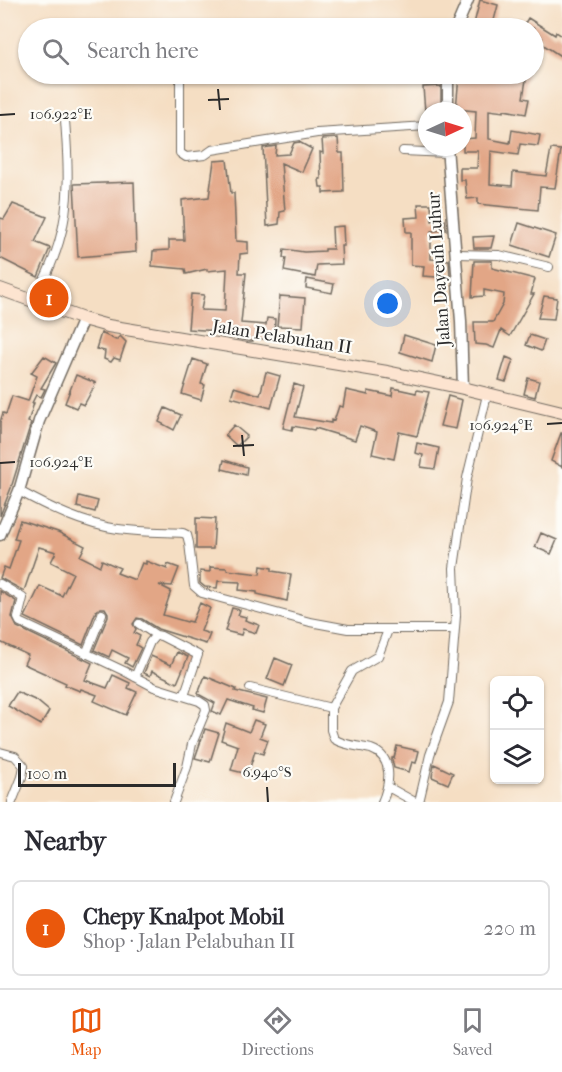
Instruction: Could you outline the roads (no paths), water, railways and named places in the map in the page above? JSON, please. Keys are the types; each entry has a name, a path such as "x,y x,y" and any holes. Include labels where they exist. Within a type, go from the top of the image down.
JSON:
{"main road":[{"name":"Jalan Pelabuhan II","path":"0,289 83,319 167,337 387,372 562,412"}],"street":[{"path":"460,18 468,0"},
{"path":"180,84 180,153 186,157 206,155 212,150 233,146 317,133 418,127"},
{"path":"448,84 448,102"},
{"path":"33,302 54,256 65,213 67,151 65,120"},
{"path":"403,151 418,151"},
{"name":"Jalan Dayeuh Luhur","path":"448,156 457,254 463,388"},
{"path":"457,254 499,255 549,267"},
{"path":"0,535 18,491 39,421 83,319"},
{"path":"388,787 417,802 430,755 449,702 456,601 453,568 467,478 487,394"},
{"path":"18,491 50,508 90,522 118,529 187,535 194,586 202,593 310,622 348,628 455,629"},
{"path":"0,584 23,598 19,621 168,693 184,696 204,704 206,710 192,744 188,764 174,802"},
{"path":"86,654 102,614"},
{"path":"139,624 156,635 197,653 198,657 184,696"},
{"path":"382,802 388,787 388,768 385,760 373,750 334,739 331,730 331,708 352,671 378,656 388,630"},
{"path":"135,677 150,642 156,635"},
{"path":"250,688 331,708"},
{"path":"0,752 15,756 24,766 12,802"}],"place":[{"name":"Chepy Knalpot Mobil","path":"49,298"}]}
